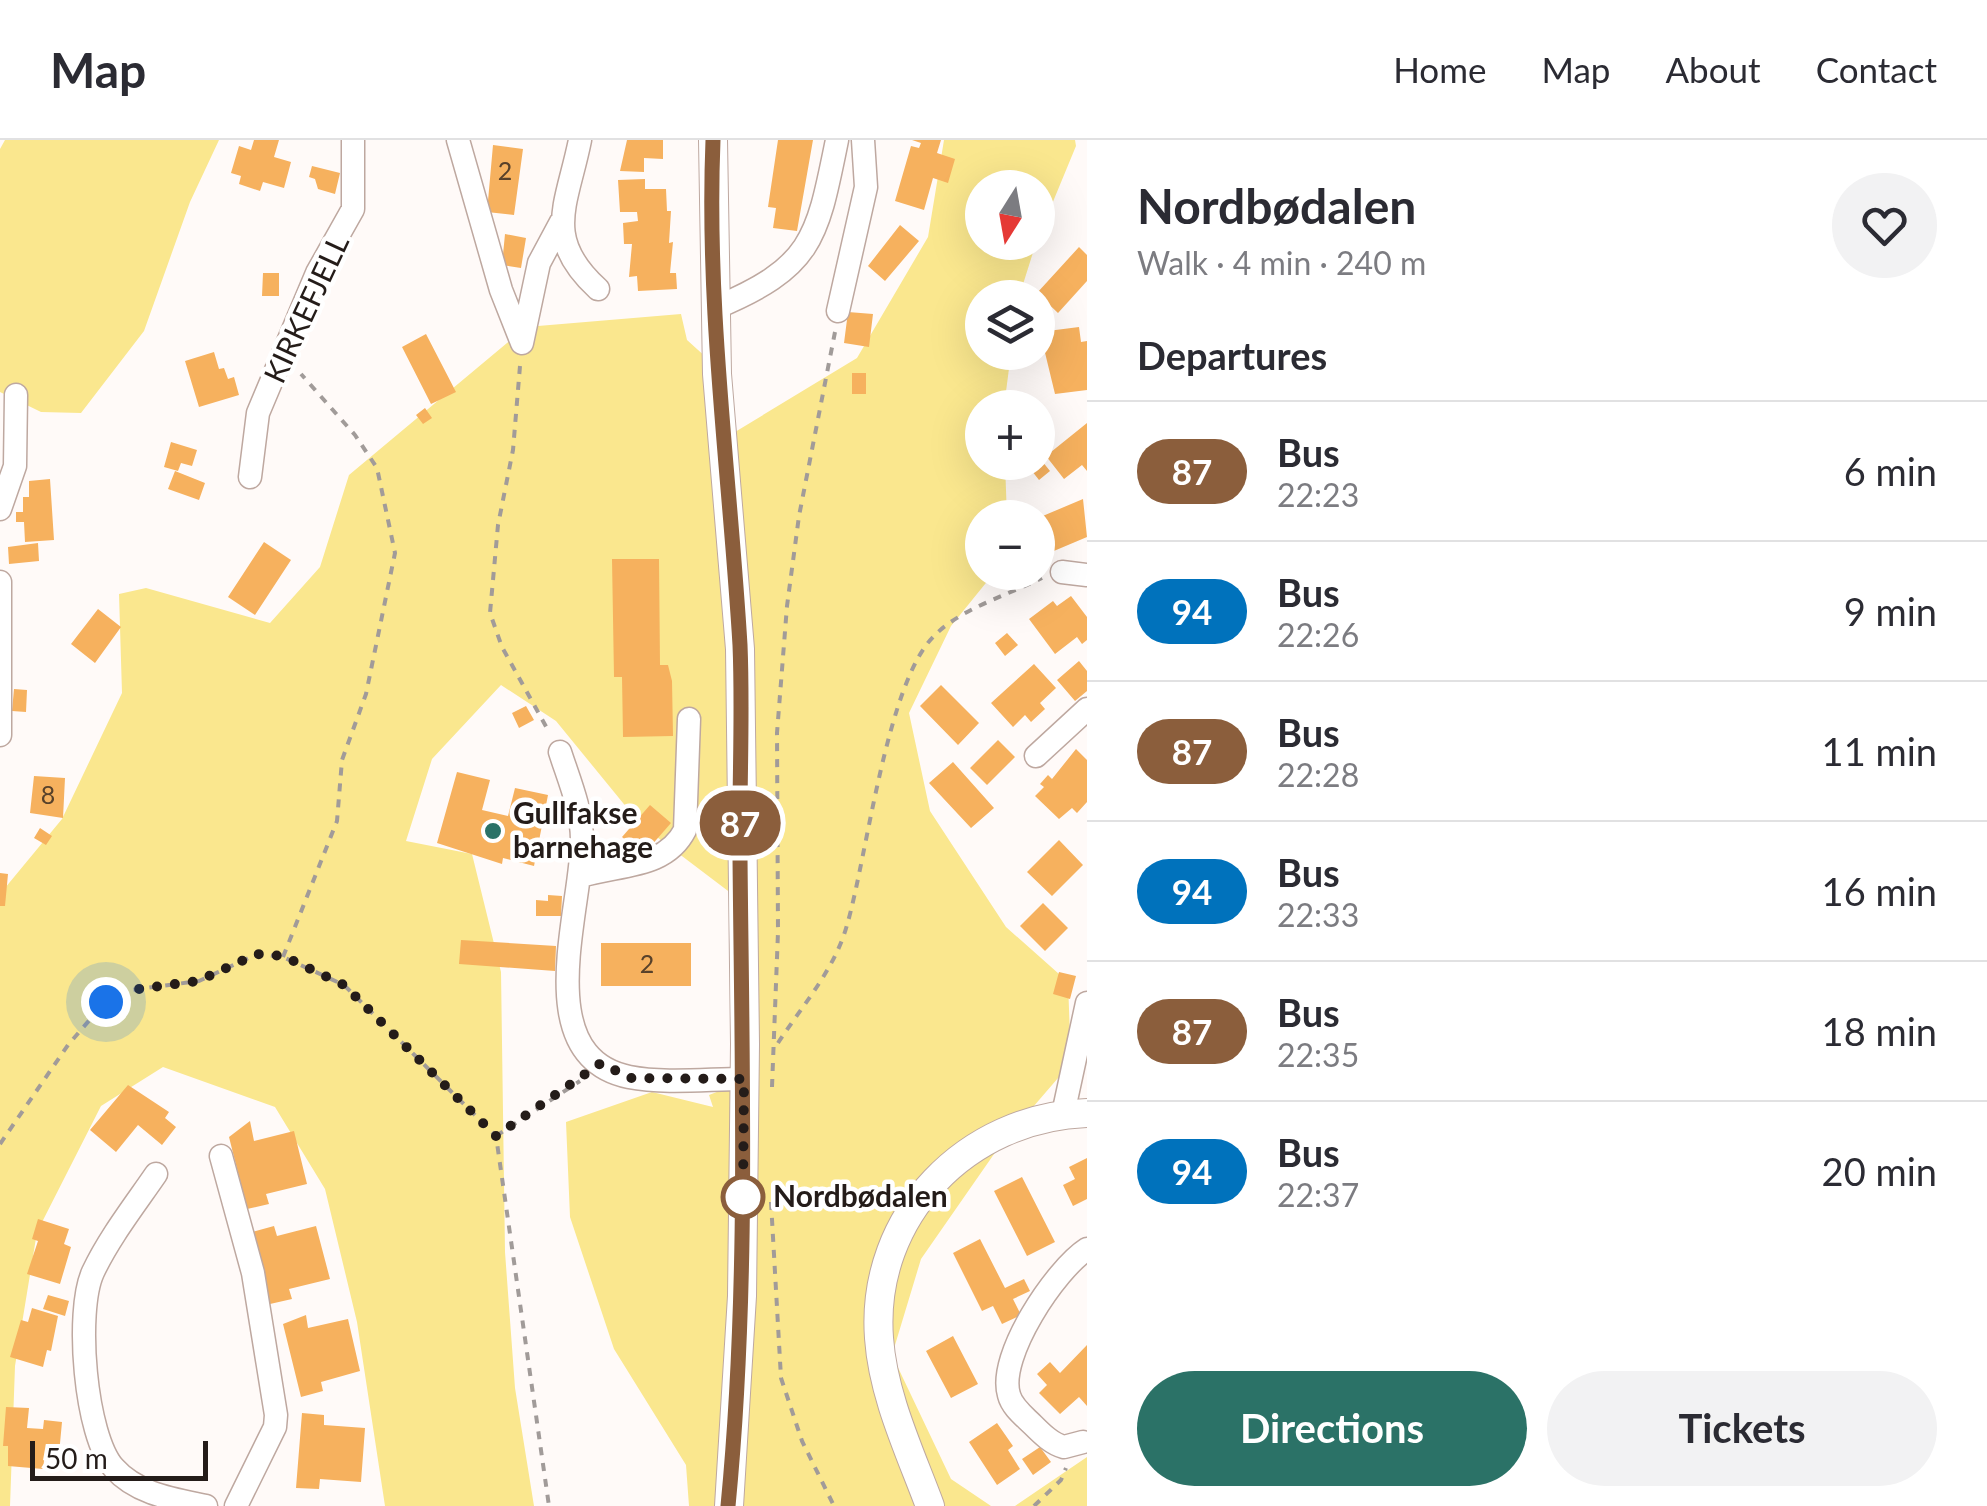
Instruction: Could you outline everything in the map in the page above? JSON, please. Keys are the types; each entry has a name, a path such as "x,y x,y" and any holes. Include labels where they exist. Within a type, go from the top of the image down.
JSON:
{"street":[{"name":"KIRKEFJELL","path":"250,477 258,412 317,273 353,209 353,140"},
{"path":"458,140 522,344"},
{"path":"522,344 544,250 561,222 580,140"},
{"path":"713,140 715,308 740,649 742,1296 728,1506"},
{"path":"715,308 765,287 811,240 836,140"},
{"path":"838,311 866,188 863,140"},
{"path":"561,222 572,266 598,288"},
{"path":"0,509 15,466 16,395"},
{"path":"1062,572 1087,575"},
{"path":"0,582 0,735"},
{"path":"1036,756 1087,709"},
{"path":"580,876 663,857 677,844 685,830 688,719"},
{"path":"560,752 582,839 567,977 568,1013 575,1035 601,1063 630,1078 744,1079"},
{"path":"930,1506 884,1378 879,1312 887,1266 902,1224 920,1196 958,1156 1024,1121 1075,1113 1087,1003"},
{"path":"221,1156 254,1273 276,1416 236,1506"},
{"path":"156,1174 110,1241 87,1288 84,1333 94,1426 113,1467 138,1487 206,1506"},
{"path":"1074,1444 1018,1410 1009,1395 1007,1378 1015,1352 1047,1288 1071,1259 1087,1249"}],"path":[{"path":"771,1101 776,1048 775,807 786,606 798,516 829,380 838,311"},
{"path":"522,344 513,450 498,526 490,613 502,647 560,752"},
{"path":"283,956 337,821 342,760 366,694 395,553 377,468 355,435 284,356"},
{"path":"776,1048 831,964 847,928 884,760 920,652 954,620 1062,572"},
{"path":"0,1144 68,1045 106,1002 131,990 198,981 257,954 283,956 344,985 496,1136 550,1506"},
{"path":"496,1136 601,1063"},
{"path":"771,1193 782,1378 802,1441 834,1506"},
{"path":"1034,1506 1061,1480 1074,1444"}],"shaded area":[{"path":"5,140 219,140 190,202 144,331 81,413 41,412 0,392 0,149"},
{"path":"944,140 1075,140 1055,197 1055,170 965,170 965,260 1031,260 1024,280 965,280 965,370 1009,370 1006,390 965,390 965,480 1006,480 1006,500 965,500 965,590 980,590 951,626 909,713 930,811 1006,927 1068,982 1071,1063 1001,1144 921,1259 892,1355 951,1479 991,1506 689,1506 686,1465 614,1349 570,1217 566,1122 652,1092 713,1107 709,1095 740,1083 736,897 641,825 556,721 501,685 432,759 406,841 472,854 501,972 505,1252 515,1388 534,1506 385,1506 357,1322 325,1189 275,1107 163,1067 101,1106 37,1232 15,1366 10,1506 0,1506 0,894 62,819 122,693 119,594 146,588 270,623 320,567 349,475 526,327 681,314 687,340 718,368 735,432 857,358 928,237"},
{"path":"1087,1457 1087,1506 1015,1506"}],"building":[{"path":"254,140 279,140 274,157 291,162 284,188 263,182 260,191 239,184 241,176 231,173 239,146 251,150"},
{"path":"627,140 663,140 663,159 644,158 644,172 620,171"},
{"path":"778,140 813,140 797,231 773,228 776,208 768,207"},
{"path":"912,140 941,140 937,153 955,159 948,183 933,178 924,210 895,201 911,146 919,148 921,143"},
{"path":"493,145 523,149 514,215 487,212"},
{"path":"312,166 340,173 335,194 318,189 315,179 309,177"},
{"path":"645,179 645,189 666,189 667,211 671,211 669,243 673,242 670,273 676,273 677,289 638,291 637,276 629,277 632,244 624,244 623,223 638,221 637,212 620,212 618,180"},
{"path":"900,225 919,241 885,281 868,266"},
{"path":"505,234 526,238 521,268 502,265"},
{"path":"1079,247 1087,255 1087,281 1058,313 1055,280 1049,280"},
{"path":"263,273 279,273 279,296 262,296"},
{"path":"848,312 873,314 869,347 844,343"},
{"path":"1079,327 1081,342 1087,341 1087,390 1055,394 1049,370 1055,370 1055,330"},
{"path":"426,334 456,392 431,404 402,347"},
{"path":"214,352 219,369 224,368 228,379 234,377 239,395 199,407 185,361"},
{"path":"852,373 866,373 866,394 852,394"},
{"path":"425,408 432,418 423,424 416,415"},
{"path":"1087,423 1087,471 1082,465 1064,479 1055,468 1055,449"},
{"path":"171,442 197,450 192,466 181,463 178,471 164,467"},
{"path":"175,471 205,483 199,500 168,489"},
{"path":"50,479 54,540 25,542 24,522 16,522 16,512 23,512 23,497 29,497 29,481"},
{"path":"1083,499 1087,537 1055,551 1055,511"},
{"path":"264,542 291,560 255,615 228,597"},
{"path":"38,543 39,561 9,564 8,547"},
{"path":"612,559 659,559 660,665 668,665 672,681 673,736 623,737 622,677 614,677"},
{"path":"1071,596 1087,617 1087,640 1082,644 1077,637 1055,654 1029,619 1053,601 1057,606"},
{"path":"98,609 121,627 95,663 71,644"},
{"path":"1007,633 1018,645 1005,656 995,643"},
{"path":"1079,661 1087,671 1087,691 1075,701 1057,680"},
{"path":"1034,664 1056,688 1040,703 1045,709 1031,722 1025,715 1013,727 991,703"},
{"path":"941,685 979,723 958,745 920,706"},
{"path":"14,689 27,690 26,712 12,711"},
{"path":"526,706 534,720 519,728 512,713"},
{"path":"998,740 1015,757 987,785 970,768"},
{"path":"1076,749 1087,760 1087,802 1077,813 1072,808 1059,819 1035,796 1044,787 1040,784 1048,775 1052,779"},
{"path":"953,762 994,808 971,828 929,783"},
{"path":"457,772 490,780 482,810 508,816 515,788 548,795 534,866 503,858 502,864 437,843"},
{"path":"34,776 65,778 63,818 30,813"},
{"path":"650,805 671,823 643,855 622,837"},
{"path":"40,828 52,836 46,845 34,838"},
{"path":"1059,840 1083,865 1052,896 1027,872"},
{"path":"0,873 8,874 5,906 0,906"},
{"path":"548,895 562,896 561,916 536,916 536,900 548,901"},
{"path":"1043,903 1068,928 1045,951 1020,926"},
{"path":"461,940 556,946 555,971 459,964"},
{"path":"601,943 691,943 691,986 601,986"},
{"path":"1059,972 1076,976 1070,999 1053,994"},
{"path":"128,1085 169,1112 165,1118 176,1127 162,1145 138,1125 116,1152 90,1130"},
{"path":"250,1121 254,1141 294,1131 307,1184 266,1194 269,1204 247,1209 229,1137"},
{"path":"1087,1158 1087,1199 1073,1206 1063,1185 1075,1179 1069,1167"},
{"path":"1022,1177 1055,1242 1027,1256 994,1191"},
{"path":"38,1219 69,1229 64,1244 71,1247 60,1284 27,1274 38,1241 32,1239"},
{"path":"274,1226 277,1236 316,1226 330,1279 289,1289 292,1299 270,1304 252,1232"},
{"path":"980,1239 1005,1288 1024,1279 1030,1291 1013,1299 1021,1315 1002,1324 993,1306 982,1311 953,1253"},
{"path":"48,1295 69,1301 65,1316 43,1309"},
{"path":"32,1308 58,1316 51,1351 47,1350 43,1367 10,1357 21,1320 28,1322"},
{"path":"306,1315 308,1328 348,1319 360,1371 321,1382 323,1391 301,1397 283,1324"},
{"path":"953,1336 978,1384 951,1398 926,1351"},
{"path":"1087,1345 1087,1406 1079,1397 1060,1414 1039,1393 1047,1385 1037,1374 1050,1362 1060,1373"},
{"path":"6,1407 29,1408 27,1428 43,1429 44,1420 62,1422 59,1454 45,1453 43,1469 8,1466 8,1446 3,1446"},
{"path":"302,1413 324,1415 324,1425 365,1428 361,1482 320,1479 319,1489 296,1488"},
{"path":"997,1423 1013,1446 1008,1450 1020,1469 997,1485 969,1442"},
{"path":"1040,1447 1051,1462 1033,1475 1022,1459"}],"bus line":[{"name":"87","path":"713,140 717,374 740,649 740,857 746,1044 742,1296 728,1506"}],"place":[{"name":"Gullfakse barnehage","path":"493,831"},
{"name":"Nordbødalen","path":"743,1197"}],"route":[{"path":"106,1002 131,990 198,981 257,954 283,956 344,985 496,1136 601,1063 630,1078 744,1079 743,1197"}]}
